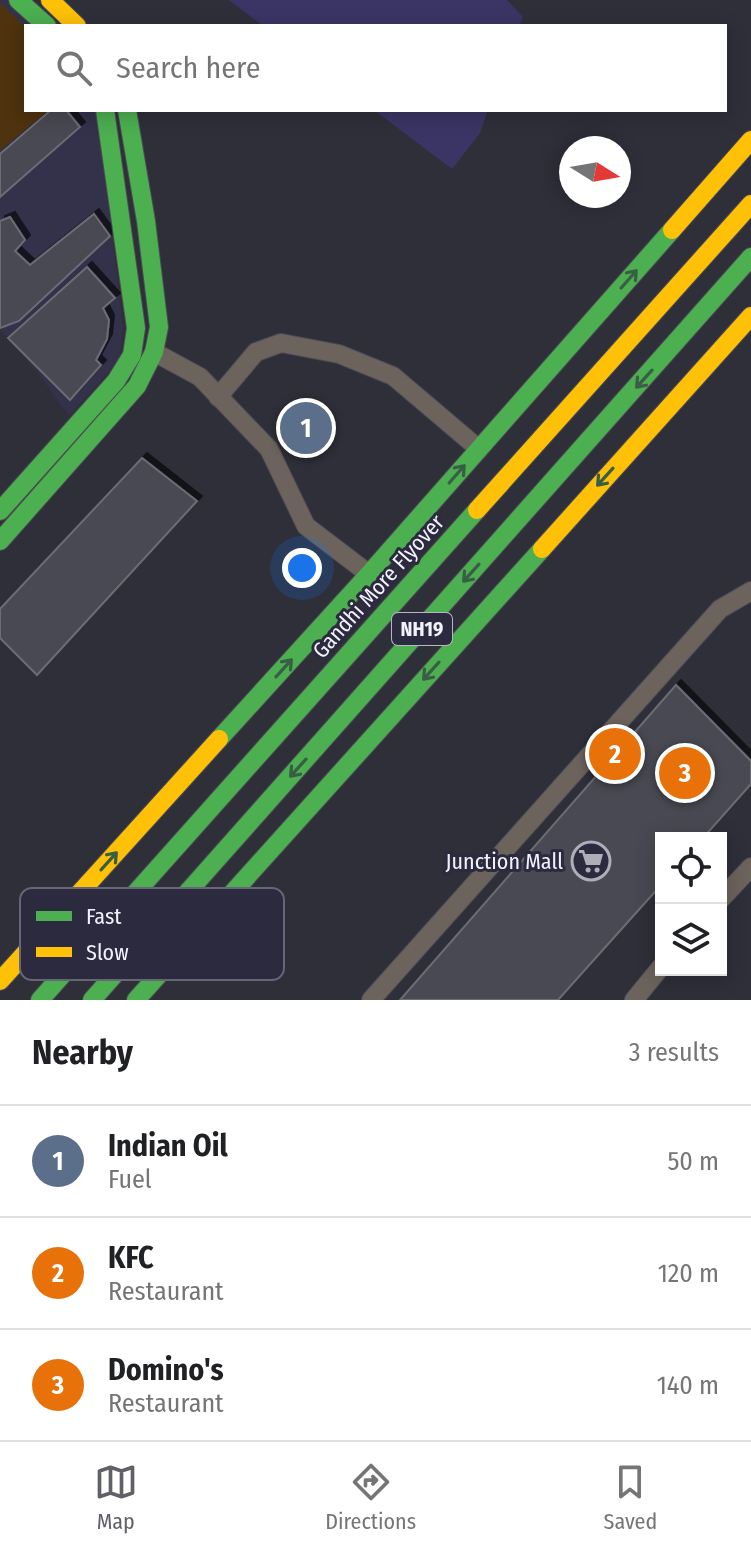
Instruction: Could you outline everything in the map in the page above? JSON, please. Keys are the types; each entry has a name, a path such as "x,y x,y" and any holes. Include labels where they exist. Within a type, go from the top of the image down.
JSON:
{"main road":[{"path":"18,0 45,24"},
{"path":"50,0 75,24"},
{"path":"0,511 116,381 132,355 136,328 105,112"},
{"path":"0,541 137,386 154,352 159,327 127,112"},
{"path":"84,888 369,574 751,140"},
{"name":"Gandhi More Flyover","path":"140,888 751,204"},
{"path":"125,249 150,250"},
{"name":"NH19","path":"191,888 751,257"},
{"path":"237,888 751,316"},
{"path":"0,981 20,959"},
{"name":"Gandhi More Flyover","path":"40,1000 58,980"},
{"name":"NH19","path":"92,1000 110,980"},
{"path":"136,1000 154,980"}],"street":[{"path":"218,397 256,352 281,343 339,354 393,376 479,449"},
{"path":"154,352 200,377 269,449 306,526 369,574"},
{"path":"371,1000 720,609 751,591"},
{"path":"727,893 751,867"},
{"path":"634,1000 655,974"}],"shaded area":[{"path":"0,0 9,0 36,24 24,24 24,112 98,112 123,330 119,360 69,416 38,373 0,329"},
{"path":"229,0 507,0 523,17 520,24 260,24"},
{"path":"0,3 24,25 24,112 48,112 0,150"},
{"path":"377,112 487,112 480,133 452,169"}],"building":[{"path":"49,112 68,112 80,127 0,197 0,154"},
{"path":"94,214 110,236 19,321 0,328 0,221 10,217 25,240 15,251 30,265"},
{"path":"87,267 115,298 103,308 109,320 107,339 96,360 101,365 70,400 8,338"},
{"path":"142,458 197,501 37,675 0,638 0,609"},
{"name":"Junction Mall","path":"676,685 751,761 751,784 708,832 655,832 655,892 558,1000 400,1000"}],"traffic: fast":[{"path":"18,0 45,24"},
{"path":"0,511 116,381 132,355 136,328 105,112"},
{"path":"0,541 137,386 154,352 159,327 146,221 127,112"},
{"path":"219,739 672,230"},
{"path":"191,888 751,257"},
{"path":"140,888 477,510"},
{"path":"237,888 542,549"},
{"path":"40,1000 58,980"},
{"path":"92,1000 110,980"},
{"path":"136,1000 154,980"}],"traffic: slow":[{"path":"50,0 75,24"},
{"path":"672,230 751,140"},
{"path":"477,510 751,204"},
{"path":"542,549 751,316"},
{"path":"84,888 219,739"},
{"path":"0,981 20,959"}],"place":[{"name":"Indian Oil","path":"306,428"},
{"name":"KFC","path":"615,754"},
{"name":"Domino's","path":"685,773"},
{"name":"Junction Mall","path":"591,861"}]}
